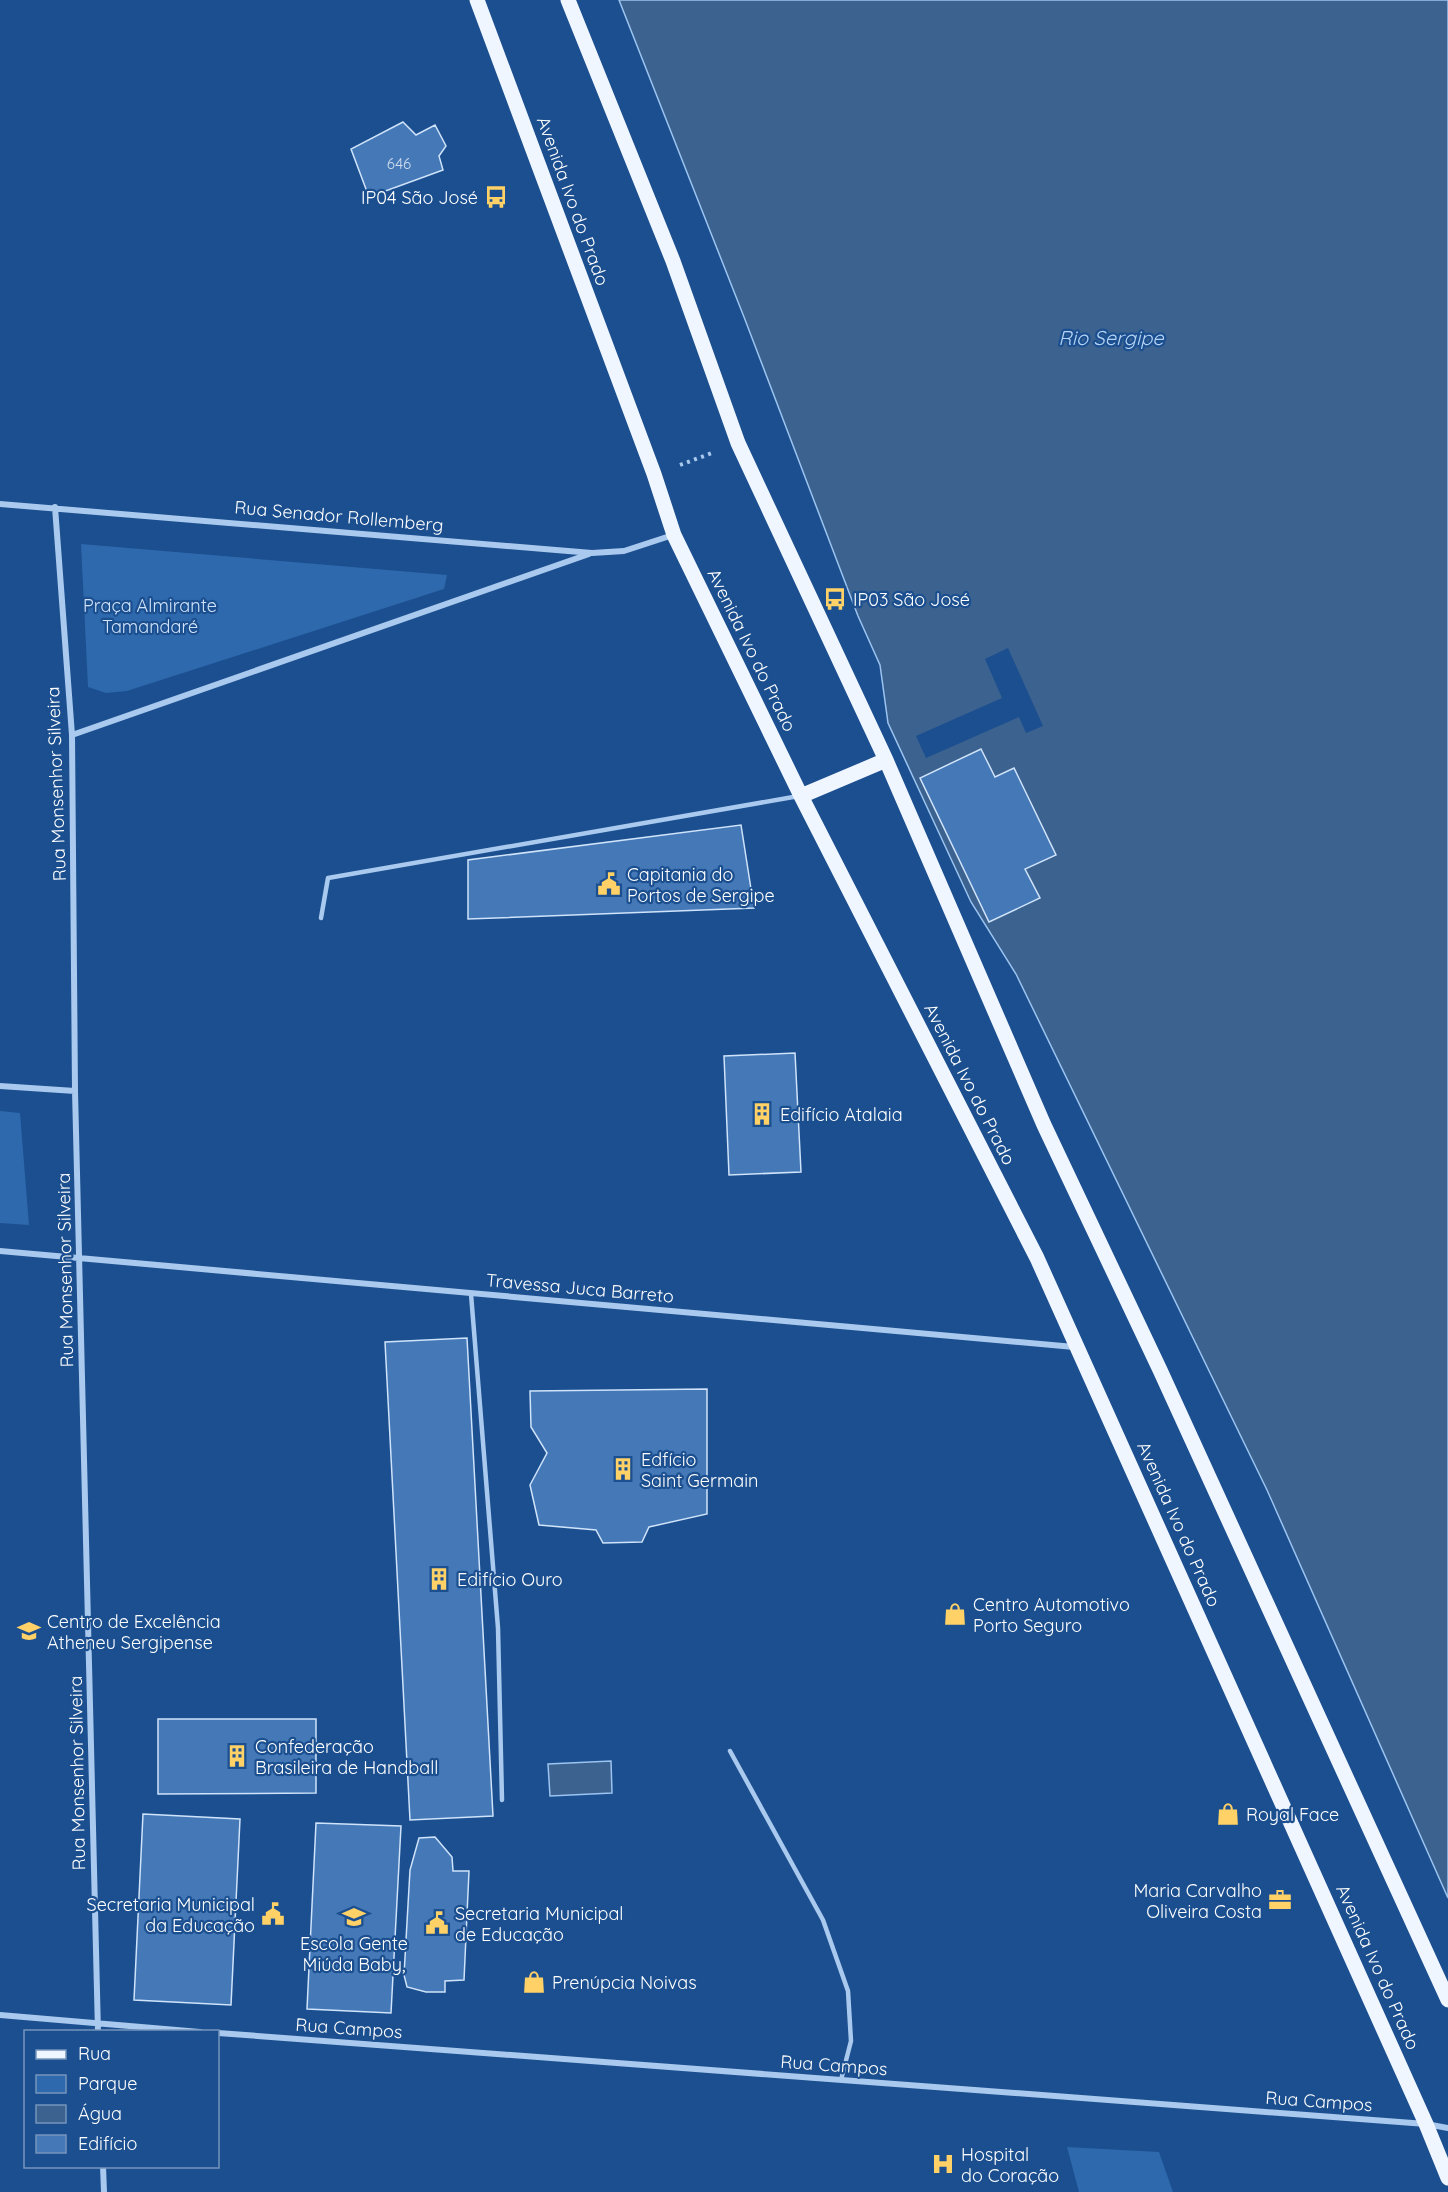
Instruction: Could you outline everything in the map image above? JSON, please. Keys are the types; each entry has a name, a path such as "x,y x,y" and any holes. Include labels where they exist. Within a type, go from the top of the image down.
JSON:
{"main road":[{"name":"Avenida Ivo do Prado","path":"477,0 654,474 674,535 801,796 1037,1258 1426,2124 1448,2178"},
{"path":"568,0 673,261 738,443 886,760 1044,1125 1160,1370 1448,2000"},
{"path":"801,796 886,760"}],"street":[{"name":"Rua Senador Rollemberg","path":"0,504 592,553 624,551 674,535"},
{"name":"Rua Monsenhor Silveira","path":"55,507 72,735 75,1091 98,2028"},
{"path":"72,735 592,553"},
{"path":"0,1086 75,1091"},
{"name":"Travessa Juca Barreto","path":"0,1251 1078,1347"},
{"path":"0,2015 98,2028 166,2030"},
{"name":"Rua Campos","path":"219,2033 1426,2124 1448,2128"},
{"path":"103,2168 104,2192"}],"lane":[{"path":"321,918 328,878 801,796"},
{"path":"471,1293 498,1628 502,1800"},
{"path":"730,1751 824,1920 848,1992 851,2041 842,2080"}],"path":[{"path":"654,474 738,443"}],"green space":[{"name":"Praça Almirante Tamandaré","path":"81,544 447,575 444,589 127,691 106,693 88,687"},
{"path":"0,1111 20,1113 29,1225 0,1223"},
{"path":"1067,2147 1159,2152 1173,2192 1079,2192"}],"water":[{"name":"Rio Sergipe","path":"619,0 1448,0 1448,1898 1267,1490 1016,974 971,902 888,723 880,665 858,616 744,317"},
{"path":"611,1761 612,1793 550,1796 548,1764"}],"pier":[{"path":"1008,648 1043,726 1026,733 1019,717 926,758 916,736 1002,698 985,659"}],"building":[{"path":"403,122 416,135 435,125 446,146 439,156 443,170 369,197 351,149"},
{"path":"981,749 995,777 1014,768 1056,855 1025,869 1040,898 989,922 920,778"},
{"name":"Capitania do Portos de Sergipe","path":"741,825 754,908 468,919 468,860"},
{"name":"Edifício Atalaia","path":"795,1053 801,1172 729,1175 724,1056"},
{"name":"Edifício Ouro","path":"467,1338 493,1816 410,1820 385,1342"},
{"name":"Edfício Saint Germain","path":"707,1389 707,1514 649,1527 642,1542 603,1543 596,1530 539,1525 530,1485 547,1453 531,1427 530,1391"},
{"name":"Confederação Brasileira de Handball","path":"158,1719 316,1719 316,1793 158,1794"},
{"path":"143,1814 240,1819 231,2005 134,2000"},
{"name":"Escola Gente Miúda Baby,","path":"316,1823 401,1826 391,2013 307,2009"},
{"name":"Secretaria Municipal de Educação","path":"435,1837 452,1857 453,1871 469,1871 464,1980 445,1981 445,1992 426,1992 407,1987 404,1975 410,1870 419,1838"}],"place":[{"name":"IP04 São José","path":"496,197"},
{"name":"IP03 São José","path":"835,599"},
{"name":"Capitania do Portos de Sergipe","path":"609,884"},
{"name":"Edifício Atalaia","path":"762,1114"},
{"name":"Edfício Saint Germain","path":"623,1469"},
{"name":"Edifício Ouro","path":"439,1579"},
{"name":"Centro Automotivo Porto Seguro","path":"955,1614"},
{"name":"Centro de Excelência Atheneu Sergipense","path":"29,1631"},
{"name":"Confederação Brasileira de Handball","path":"237,1756"},
{"name":"Royal Face","path":"1228,1814"},
{"name":"Maria Carvalho Oliveira Costa","path":"1280,1900"},
{"name":"Secretaria Municipal da Educação","path":"273,1914"},
{"name":"Escola Gente Miúda Baby,","path":"354,1917"},
{"name":"Secretaria Municipal de Educação","path":"437,1923"},
{"name":"Prenúpcia Noivas","path":"534,1982"},
{"name":"Hospital do Coração","path":"943,2164"}]}
